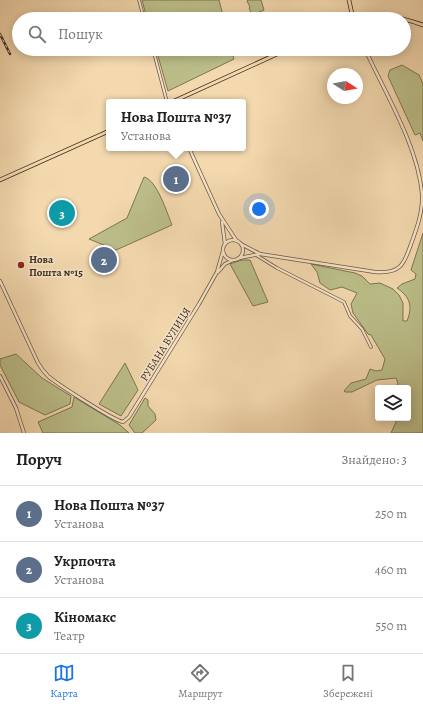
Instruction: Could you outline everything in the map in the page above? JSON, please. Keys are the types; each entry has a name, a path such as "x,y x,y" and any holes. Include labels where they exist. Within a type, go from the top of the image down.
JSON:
{"main road":[{"path":"349,0 352,12"},
{"path":"411,20 423,25"},
{"path":"179,99 273,56"},
{"path":"0,180 106,131"}],"street":[{"path":"139,0 142,12"},
{"path":"155,56 166,99"},
{"path":"190,151 222,220 236,240 242,244 260,254 375,272 397,270 404,263 413,238 420,216 422,194 419,175 412,150 368,56"},
{"path":"222,220 225,245 223,251 228,258 233,260 260,254"},
{"path":"225,245 230,241 236,240"},
{"path":"237,259 243,252 242,244"},
{"name":"РУБАНА ВУЛИЦЯ","path":"0,280 38,363 44,372 53,380 123,422 129,417 199,304 217,272 223,251"},
{"path":"256,255 277,268 344,302 350,316 362,329 371,347"},
{"name":"РУБАНА ВУЛИЦЯ","path":"217,272 225,264 233,260"},
{"path":"0,376 16,408 24,433"}],"green space":[{"path":"142,0 219,0 222,12 145,12"},
{"path":"261,0 264,10 259,12 251,12 247,1"},
{"path":"158,56 233,56 234,59 168,91"},
{"path":"402,65 419,75 423,84 423,141 420,133 415,135 388,76 390,70"},
{"path":"144,177 149,179 157,190 172,225 116,250 89,239 127,218"},
{"path":"423,233 423,433 391,433 396,421 411,421 411,385 397,385 396,378 377,380 352,392 344,391 351,383 366,379 370,369 376,371 382,370 385,359 371,335 368,334 353,313 351,304 357,293 342,287 330,290 320,283 317,272 311,264 355,273 362,276 370,284 380,283 393,289 399,295 403,303 403,321 407,321 410,306 405,295 397,288 402,284 415,279 416,274 411,270"},
{"path":"242,260 250,260 268,302 253,306 230,264"},
{"path":"16,354 42,378 71,396 70,404 45,415 19,402 0,365 0,359"},
{"path":"125,363 138,390 121,416 99,404"},
{"path":"74,397 120,425 129,433 43,433 38,422 72,407"},
{"path":"145,398 148,400 148,406 155,414 156,420 142,433 135,433 129,425"}],"railway":[{"path":"0,34 10,54"}],"place":[{"name":"Нова Пошта №37","path":"176,179"},
{"name":"Кіномакс","path":"62,213"},
{"name":"Укрпочта","path":"104,260"},
{"name":"Нова Пошта №15","path":"21,265"}]}
